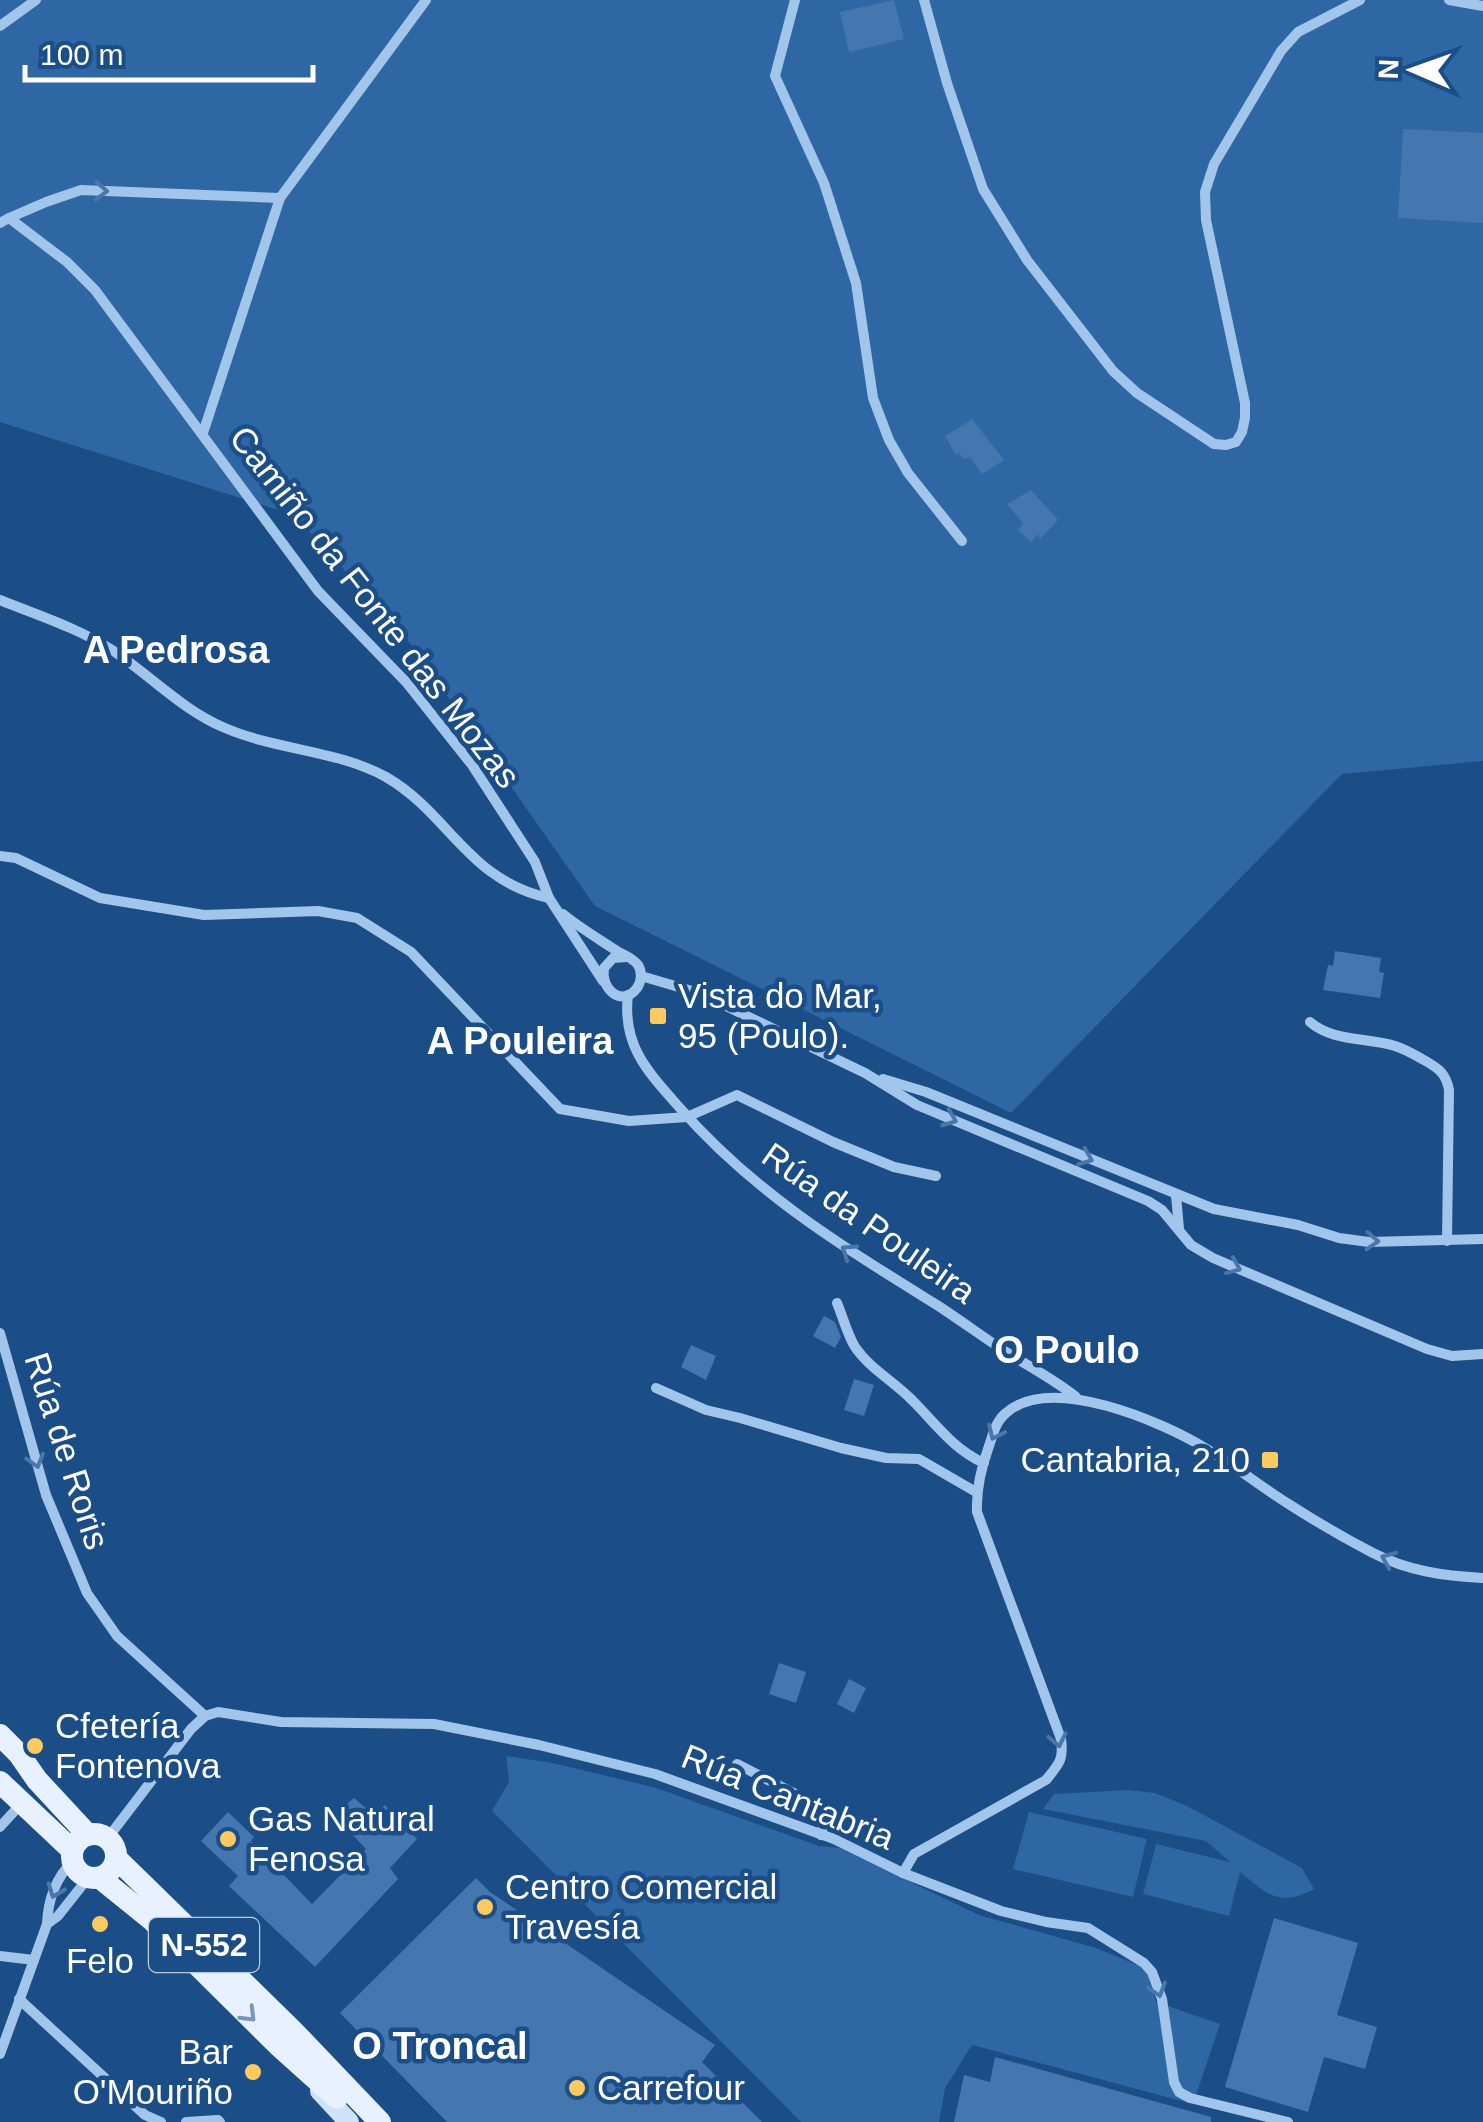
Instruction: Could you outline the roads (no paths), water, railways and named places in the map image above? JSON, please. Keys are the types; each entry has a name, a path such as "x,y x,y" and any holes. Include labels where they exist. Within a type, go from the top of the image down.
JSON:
{"main road":[{"name":"N-552","path":"0,1735 19,1754 92,1857 152,1920 286,2038 392,2122"},
{"name":"N-552","path":"0,1782 22,1804 92,1857"},
{"path":"286,2038 346,2120"},
{"path":"286,2038 380,2122"}],"street":[{"path":"0,26 36,0"},
{"path":"203,433 280,198 426,0"},
{"path":"795,0 775,76 824,184 856,283 873,398 888,440 908,473 962,542"},
{"path":"924,0 946,83 983,189 1027,260 1114,371 1206,441 1226,446 1236,442 1242,432 1245,402 1206,220 1205,192 1214,164 1281,51 1298,32 1360,0"},
{"path":"1449,0 1483,6"},
{"name":"Camiño da Fonte das Mozas","path":"5,220 81,190 280,198"},
{"name":"Camiño da Fonte das Mozas","path":"5,220 66,262 95,290 318,591 406,682 472,765 535,862 549,898 602,981"},
{"path":"0,600 110,649 190,710 227,729 373,770 391,780 494,875 526,892 549,898"},
{"path":"0,856 16,858 100,898 204,915 318,911 357,918 411,952 560,1109 628,1121 687,1117"},
{"name":"Camiño da Fonte das Mozas","path":"558,911 626,957"},
{"path":"618,956 637,964 641,976 637,988 628,995 610,992 602,981 606,964 618,956"},
{"path":"641,976 699,993 865,1073 917,1106 1148,1201 1162,1210 1191,1245 1212,1258 1427,1350 1452,1356 1483,1354"},
{"name":"Rúa da Pouleira","path":"628,995 626,1020 632,1043 687,1117 732,1161 800,1217 1077,1398"},
{"path":"1310,1022 1320,1031 1400,1047 1433,1065 1447,1078 1447,1242"},
{"path":"865,1073 926,1092 1214,1209 1369,1242 1483,1239"},
{"name":"Rúa da Pouleira","path":"687,1117 737,1095 894,1168 936,1176"},
{"path":"1176,1195 1180,1234"},
{"path":"837,1303 853,1344 864,1358 912,1399 953,1444 984,1463"},
{"name":"Rúa de Roris","path":"0,1334 46,1495 87,1593 118,1636 204,1716"},
{"path":"656,1388 706,1410 841,1448 886,1458 919,1459 976,1492"},
{"name":"Rúa Cantabria","path":"204,1716 218,1712 280,1722 434,1724 539,1745 656,1774 821,1835 902,1872 914,1854 1046,1780 1063,1754 977,1512 976,1492 995,1427 1005,1413 1032,1399 1077,1398 1150,1421 1204,1447 1288,1504 1384,1558 1428,1573 1483,1578"},
{"path":"48,1924 58,1916 92,1857 204,1716"},
{"path":"737,1764 806,1800 824,1821 821,1835"},
{"path":"0,1826 22,1804"},
{"path":"0,2054 48,1924 48,1910 60,1876 92,1857"},
{"path":"902,1872 1001,1911 1088,1928 1144,1963 1152,1972 1162,1999 1171,2068 1179,2092 1288,2122"},
{"path":"0,1956 34,1960"},
{"path":"19,1999 145,2115 161,2122"},
{"path":"186,2122 220,2122"}],"place":[{"name":"Vista do Mar, 95 (Poulo).","path":"658,1016"},
{"name":"Cantabria, 210","path":"1270,1460"},
{"name":"Cfetería Fontenova","path":"35,1746"},
{"name":"Gas Natural Fenosa","path":"228,1839"},
{"name":"Centro Comercial Travesía","path":"485,1907"},
{"name":"Felo","path":"100,1924"},
{"name":"Bar O'Mouriño","path":"253,2072"},
{"name":"Carrefour","path":"577,2088"}],"district":[{"name":"A Pedrosa","path":"176,650"},
{"name":"A Pouleira","path":"520,1041"},
{"name":"O Poulo","path":"1067,1350"},
{"name":"O Troncal","path":"440,2046"}]}
